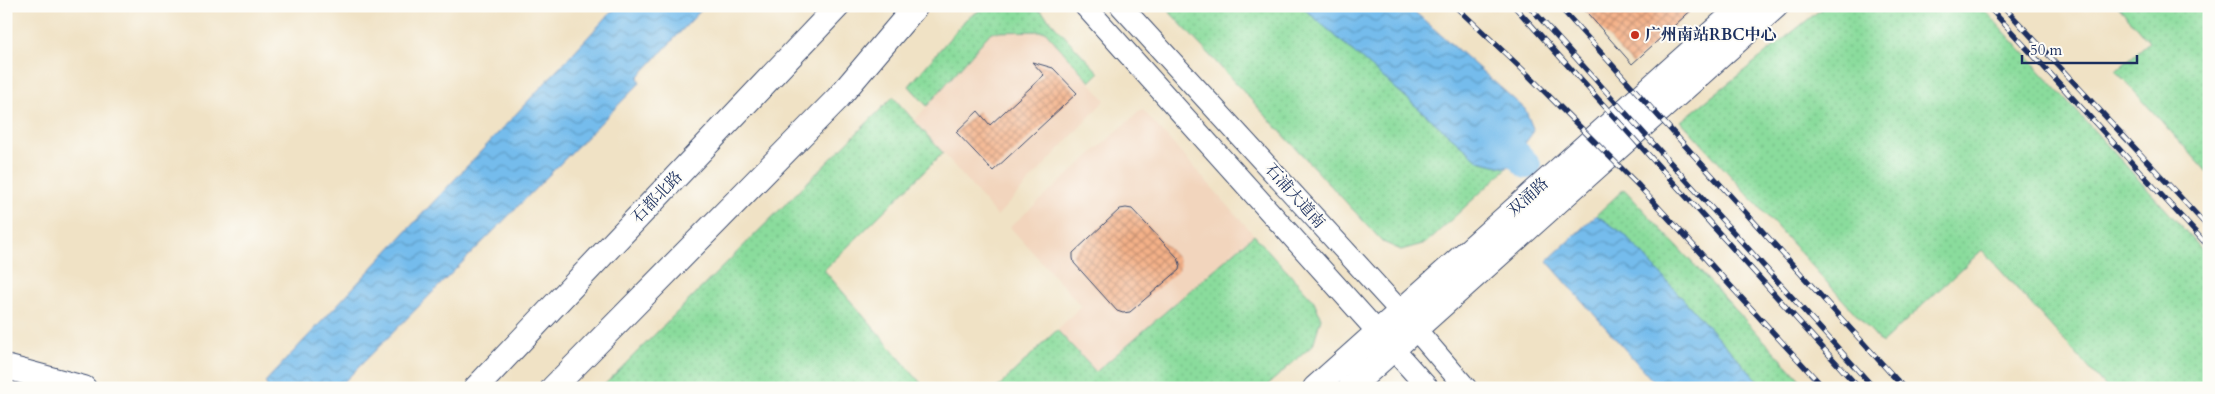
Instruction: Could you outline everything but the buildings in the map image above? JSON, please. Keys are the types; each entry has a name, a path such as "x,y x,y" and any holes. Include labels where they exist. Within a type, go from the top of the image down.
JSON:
{"main road":[{"name":"石都北路","path":"480,385 838,6"},
{"name":"双涌路","path":"1315,388 1375,332 1742,6"},
{"name":"双涌路","path":"1350,388 1392,348 1776,6"},
{"path":"553,388 838,98 915,9"},
{"path":"6,367 84,388"}],"street":[{"name":"石浦大道南","path":"1085,6 1375,332 1428,388"},
{"name":"石浦大道南","path":"1125,10 1400,311 1414,330 1466,388"},
{"path":"1111,36 1106,24 1107,16 1112,12 1125,10"}],"shaded area":[{"path":"1045,31 1105,100 997,216 915,120 991,32"},
{"path":"1142,109 1254,235 1095,372 1057,330 1081,306 1010,227"}],"green space":[{"path":"987,6 1029,6 1042,12 1099,73 1090,82 1045,31 991,32 927,106 909,86 966,19"},
{"path":"1164,6 1301,6 1479,161 1507,168 1426,243 1401,250 1383,242"},
{"path":"1825,6 1981,6 2209,257 2209,388 2107,388 1982,250 1882,343 1681,121"},
{"path":"2118,6 2207,6 2209,9 2209,174 2116,71 2149,42"},
{"path":"893,97 943,153 824,270 925,388 601,388"},
{"path":"1624,189 1808,388 1764,388 1624,234 1596,215"},
{"path":"1254,235 1314,301 1321,318 1313,345 1264,388 997,388 1057,330 1096,372"}],"water":[{"path":"617,6 705,6 638,77 640,83 338,388 268,388 265,382"},
{"path":"1301,6 1408,6 1525,109 1534,131 1507,168 1479,161"},
{"path":"1596,215 1624,234 1764,388 1659,388 1547,261"}],"waterway":[{"path":"1492,128 1527,165"}],"railway":[{"path":"1455,6 1522,69 1639,186 1824,388"},
{"path":"1514,6 1859,388"},
{"path":"1529,6 1874,388"},
{"path":"1559,6 1904,388"},
{"path":"1988,6 2209,247"},
{"path":"2003,6 2209,228"}],"place":[{"name":"广州南站RBC中心","path":"1635,35"}]}
